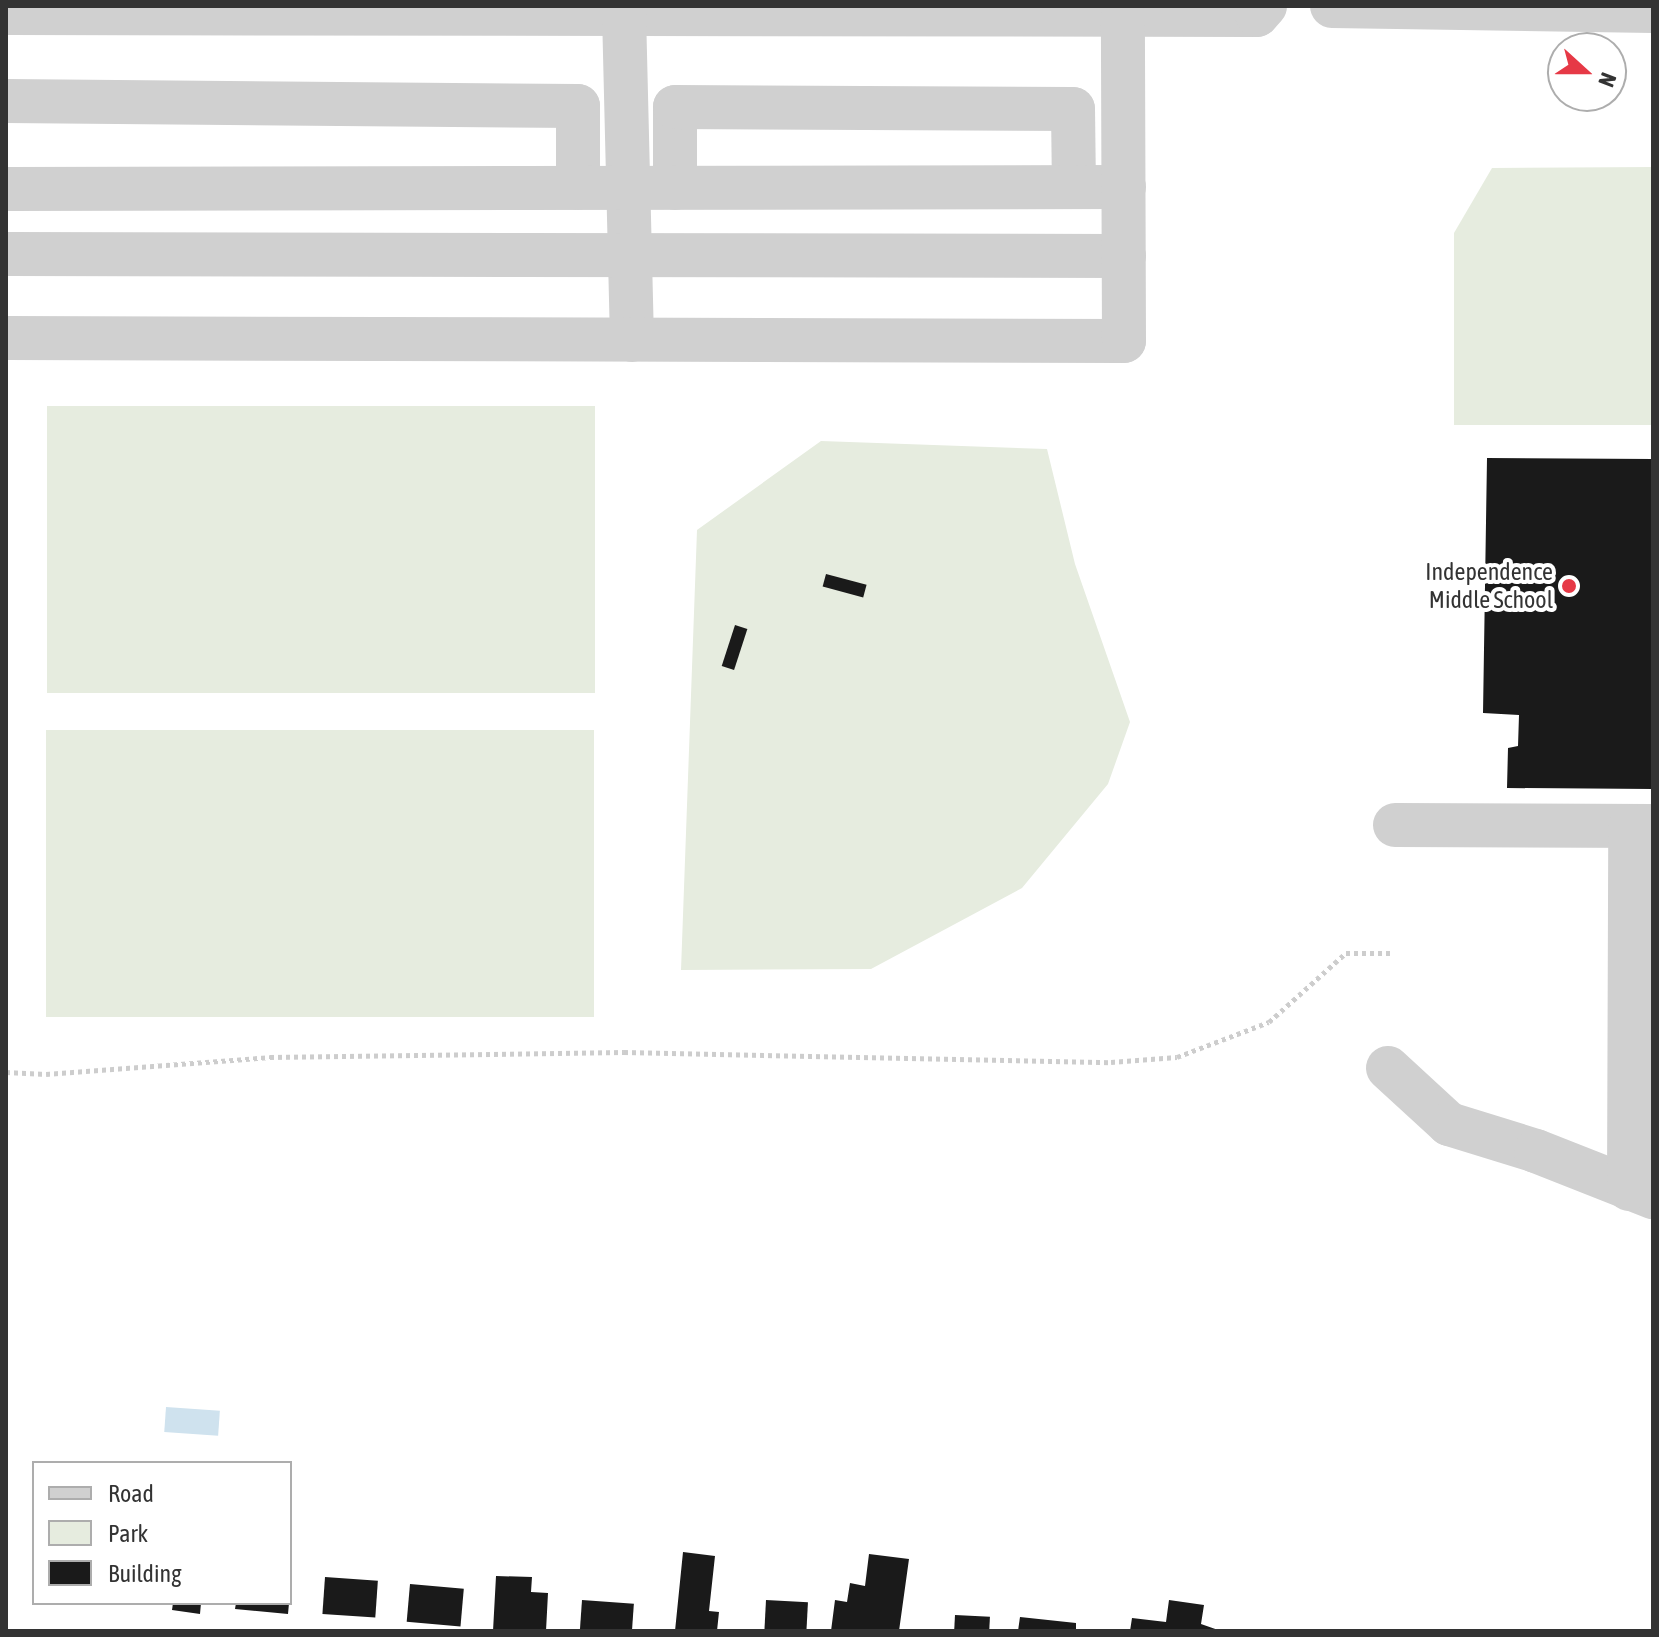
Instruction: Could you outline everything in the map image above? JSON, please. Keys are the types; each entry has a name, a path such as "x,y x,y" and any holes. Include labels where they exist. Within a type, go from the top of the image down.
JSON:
{"street":[{"path":"6,13 1257,15 1265,6"},
{"path":"1332,6 1643,10"},
{"path":"624,13 632,340"},
{"path":"6,338 1124,341 1123,15"},
{"path":"6,101 578,106 578,188"},
{"path":"675,188 675,107 1073,109 1074,187"},
{"path":"6,189 1124,187"},
{"path":"6,254 1124,256"},
{"path":"1388,1068 1449,1124 1536,1151 1641,1193 1641,826 1395,825"}],"path":[{"path":"6,1072 270,1057 624,1052 1111,1062 1177,1057 1269,1022 1346,953 1391,953"}],"green space":[{"path":"1653,167 1653,425 1454,425 1454,233 1492,168"},
{"path":"47,406 595,406 595,693 47,693"},
{"path":"821,441 1047,449 1075,564 1130,722 1108,784 1022,888 871,969 681,970 697,530"},
{"path":"46,730 594,730 594,1017 46,1017"}],"water":[{"path":"166,1407 220,1411 218,1436 164,1432"}],"building":[{"name":"Independence Middle School","path":"1487,458 1653,459 1653,789 1507,788 1508,748 1518,746 1519,715 1483,713"},
{"path":"826,574 867,585 863,597 823,587"},
{"path":"735,625 747,629 734,670 722,666"},
{"path":"683,1552 715,1556 709,1611 719,1612 717,1631 675,1631"},
{"path":"869,1554 909,1559 899,1631 831,1631 835,1600 847,1602 850,1583 865,1586"},
{"path":"496,1576 532,1577 531,1592 548,1593 546,1631 493,1631"},
{"path":"325,1577 378,1581 375,1618 322,1614"},
{"path":"410,1584 464,1589 460,1627 407,1622"},
{"path":"582,1600 634,1604 632,1631 580,1631"},
{"path":"766,1600 808,1602 806,1631 764,1631"},
{"path":"1169,1600 1204,1605 1201,1624 1221,1631 1130,1631 1132,1618 1166,1622"},
{"path":"173,1605 201,1605 200,1614 172,1610"},
{"path":"236,1605 289,1605 288,1614 235,1609"},
{"path":"955,1615 990,1617 989,1631 954,1631"},
{"path":"1020,1617 1076,1623 1076,1631 1018,1631"}],"place":[{"name":"Independence Middle School","path":"1569,586"}]}
